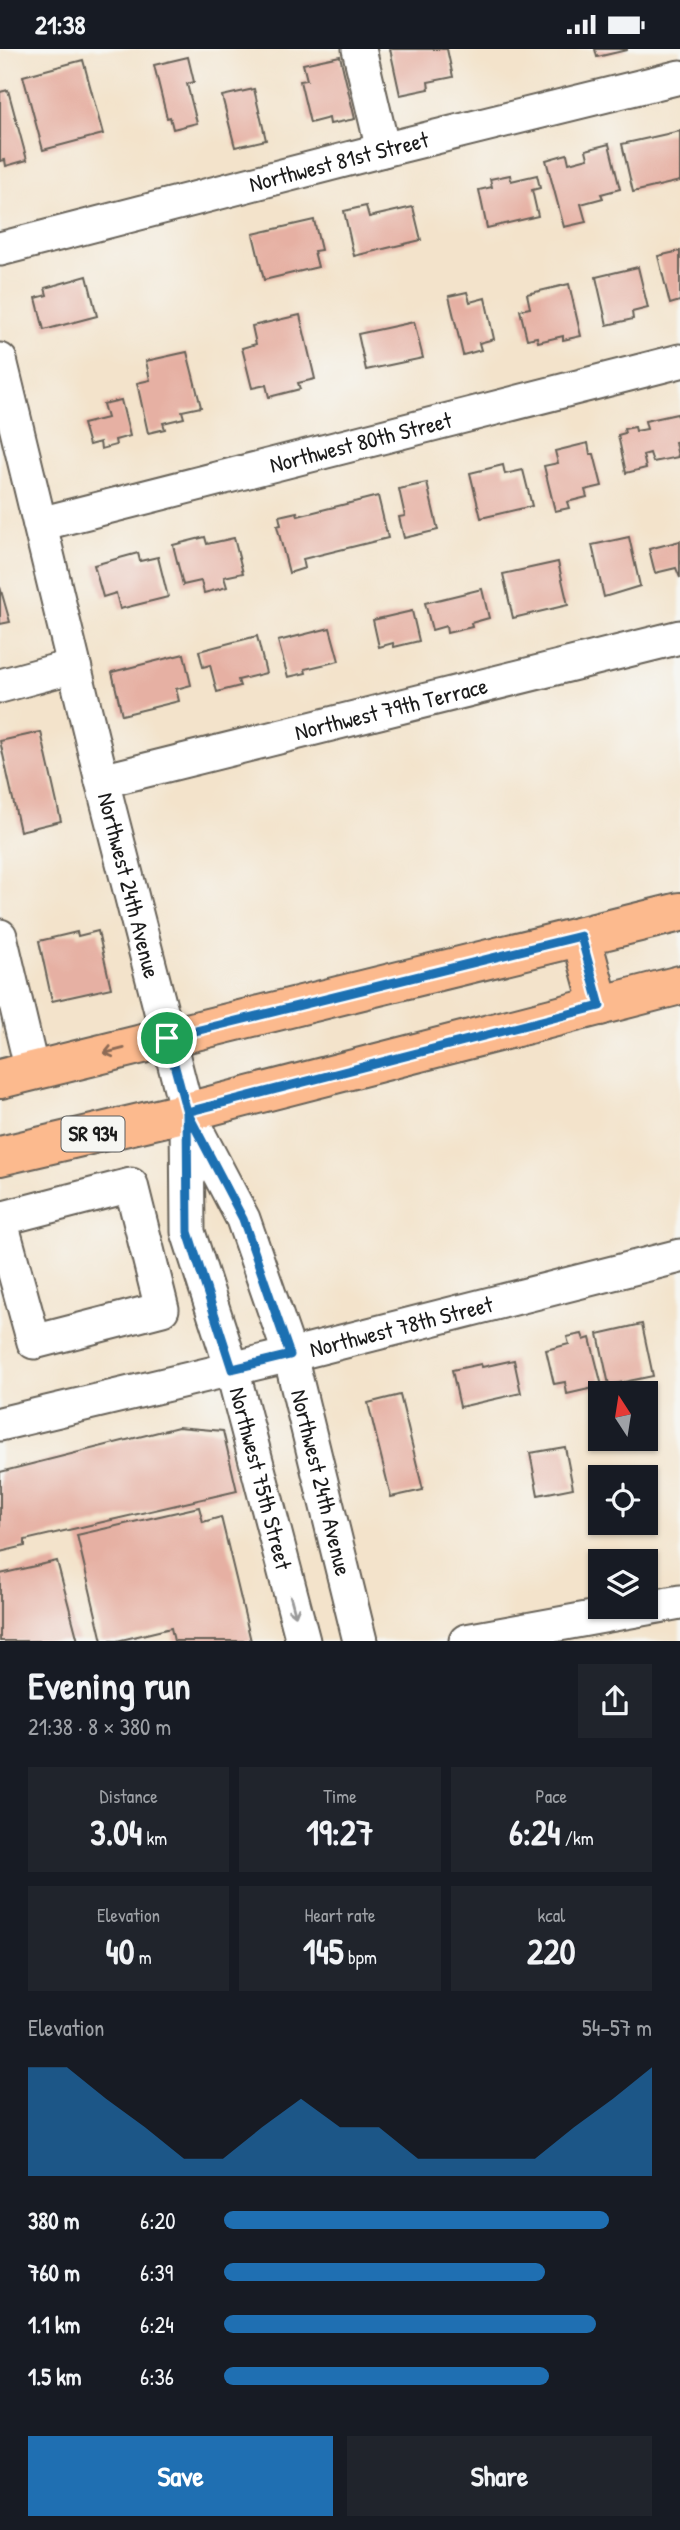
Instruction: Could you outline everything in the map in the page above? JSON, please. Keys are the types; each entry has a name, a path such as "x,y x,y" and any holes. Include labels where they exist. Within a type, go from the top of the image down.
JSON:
{"main road":[{"path":"16,1075 680,912"},
{"path":"581,936 600,1006"},
{"name":"SR 934","path":"0,1156 187,1112 680,985"}],"street":[{"path":"359,49 383,150"},
{"name":"Northwest 81st Street","path":"0,249 680,77"},
{"name":"Northwest 24th Avenue","path":"0,360 11,448 40,524 102,781 187,1112 243,1219 290,1355 360,1641"},
{"name":"Northwest 80th Street","path":"40,524 680,361"},
{"name":"Northwest 79th Terrace","path":"102,781 680,637"},
{"path":"0,686 74,666"},
{"path":"0,936 16,1075"},
{"name":"Northwest 75th Street","path":"187,1112 188,1232 232,1369 303,1641"},
{"path":"131,1185 162,1308 34,1342 0,1219 131,1185"},
{"name":"Northwest 78th Street","path":"0,1424 290,1355 680,1256"},
{"path":"466,1641 680,1602"}],"building":[{"path":"390,49 447,49 453,77 428,82 429,89 400,95"},
{"path":"595,49 627,49 627,50 597,57"},
{"path":"340,56 355,119 330,124 329,118 310,123 300,81 307,80 303,64"},
{"path":"188,57 194,82 187,84 197,123 173,129 170,117 167,118 154,65"},
{"path":"83,60 103,134 43,150 23,76"},
{"path":"254,89 266,140 235,147 222,96"},
{"path":"8,90 27,160 6,166 5,160 0,161 0,92"},
{"path":"680,131 680,181 633,192 622,144"},
{"path":"609,144 620,189 601,194 603,198 581,204 586,222 564,227 546,160 567,154 569,163 588,158 586,150"},
{"path":"510,175 511,181 537,175 540,188 532,190 538,216 487,228 479,190 492,187 490,179"},
{"path":"366,206 369,217 413,207 421,240 354,256 344,211"},
{"path":"314,220 321,250 314,251 318,267 264,280 253,234"},
{"path":"680,251 680,301 670,304 658,256"},
{"path":"638,267 648,308 632,312 633,319 607,325 596,277"},
{"path":"87,276 97,316 44,330 36,298 47,295 45,288"},
{"path":"569,284 581,336 563,340 563,336 538,342 537,337 527,339 520,310 530,308 527,294"},
{"path":"467,292 470,302 485,298 494,339 479,343 481,350 463,355 449,296"},
{"path":"300,315 315,379 298,383 300,389 269,397 266,385 252,388 242,348 256,344 252,326"},
{"path":"414,322 423,358 366,370 358,334"},
{"path":"187,352 201,407 182,411 184,418 163,423 165,429 148,433 137,383 150,380 146,361"},
{"path":"121,400 130,436 115,440 116,445 101,449 100,442 89,445 83,424 107,418 103,404"},
{"path":"677,414 680,420 680,441 675,442 678,457 653,462 650,453 643,455 646,468 626,473 618,435 625,433 624,429 647,429 645,421"},
{"path":"588,443 590,454 594,454 602,486 585,490 587,497 567,502 569,508 555,511 544,466 558,463 555,451"},
{"path":"503,465 505,474 523,470 532,506 481,518 470,473"},
{"path":"427,483 438,530 404,538 399,517 405,516 399,489"},
{"path":"378,496 388,538 303,559 305,568 289,573 277,526 281,525 279,516 297,512 298,516"},
{"path":"205,537 207,544 234,538 243,573 224,577 227,587 204,593 201,581 183,585 173,545"},
{"path":"629,537 640,586 604,597 592,545"},
{"path":"680,541 680,578 676,568 655,573 649,549"},
{"path":"138,553 140,561 158,557 168,597 120,609 116,593 103,597 94,565"},
{"path":"558,562 568,605 513,618 503,574"},
{"path":"0,587 10,622 0,624"},
{"path":"482,589 489,618 471,623 472,627 447,633 446,626 432,630 425,603"},
{"path":"412,611 419,641 394,647 393,643 379,647 373,620"},
{"path":"330,628 339,661 305,669 306,673 288,677 278,641"},
{"path":"257,636 266,673 238,680 240,686 217,692 210,665 203,667 199,651"},
{"path":"184,654 191,685 176,689 179,701 122,715 112,672"},
{"path":"41,732 61,821 20,831 0,741"},
{"path":"98,931 111,988 52,1001 39,941 77,932 78,936"},
{"path":"642,1324 653,1376 629,1381 608,1381 598,1334"},
{"path":"582,1334 584,1340 590,1338 601,1381 588,1381 588,1389 567,1394 565,1382 554,1384 546,1350 569,1344 567,1337"},
{"path":"514,1360 521,1393 460,1407 452,1370"},
{"path":"400,1395 423,1490 391,1497 368,1403"},
{"path":"178,1427 223,1431 237,1491 25,1540 25,1546 0,1552 0,1472"},
{"path":"565,1447 573,1488 538,1495 530,1453"},
{"path":"199,1507 203,1522 221,1517 251,1641 174,1641 171,1628 117,1641 102,1641 77,1535"},
{"path":"57,1561 78,1641 0,1641 0,1574"}],"route":[{"path":"167,1038 187,1112 188,1232 232,1369 290,1355 243,1219 187,1112 600,1006 581,936 167,1038"}]}
